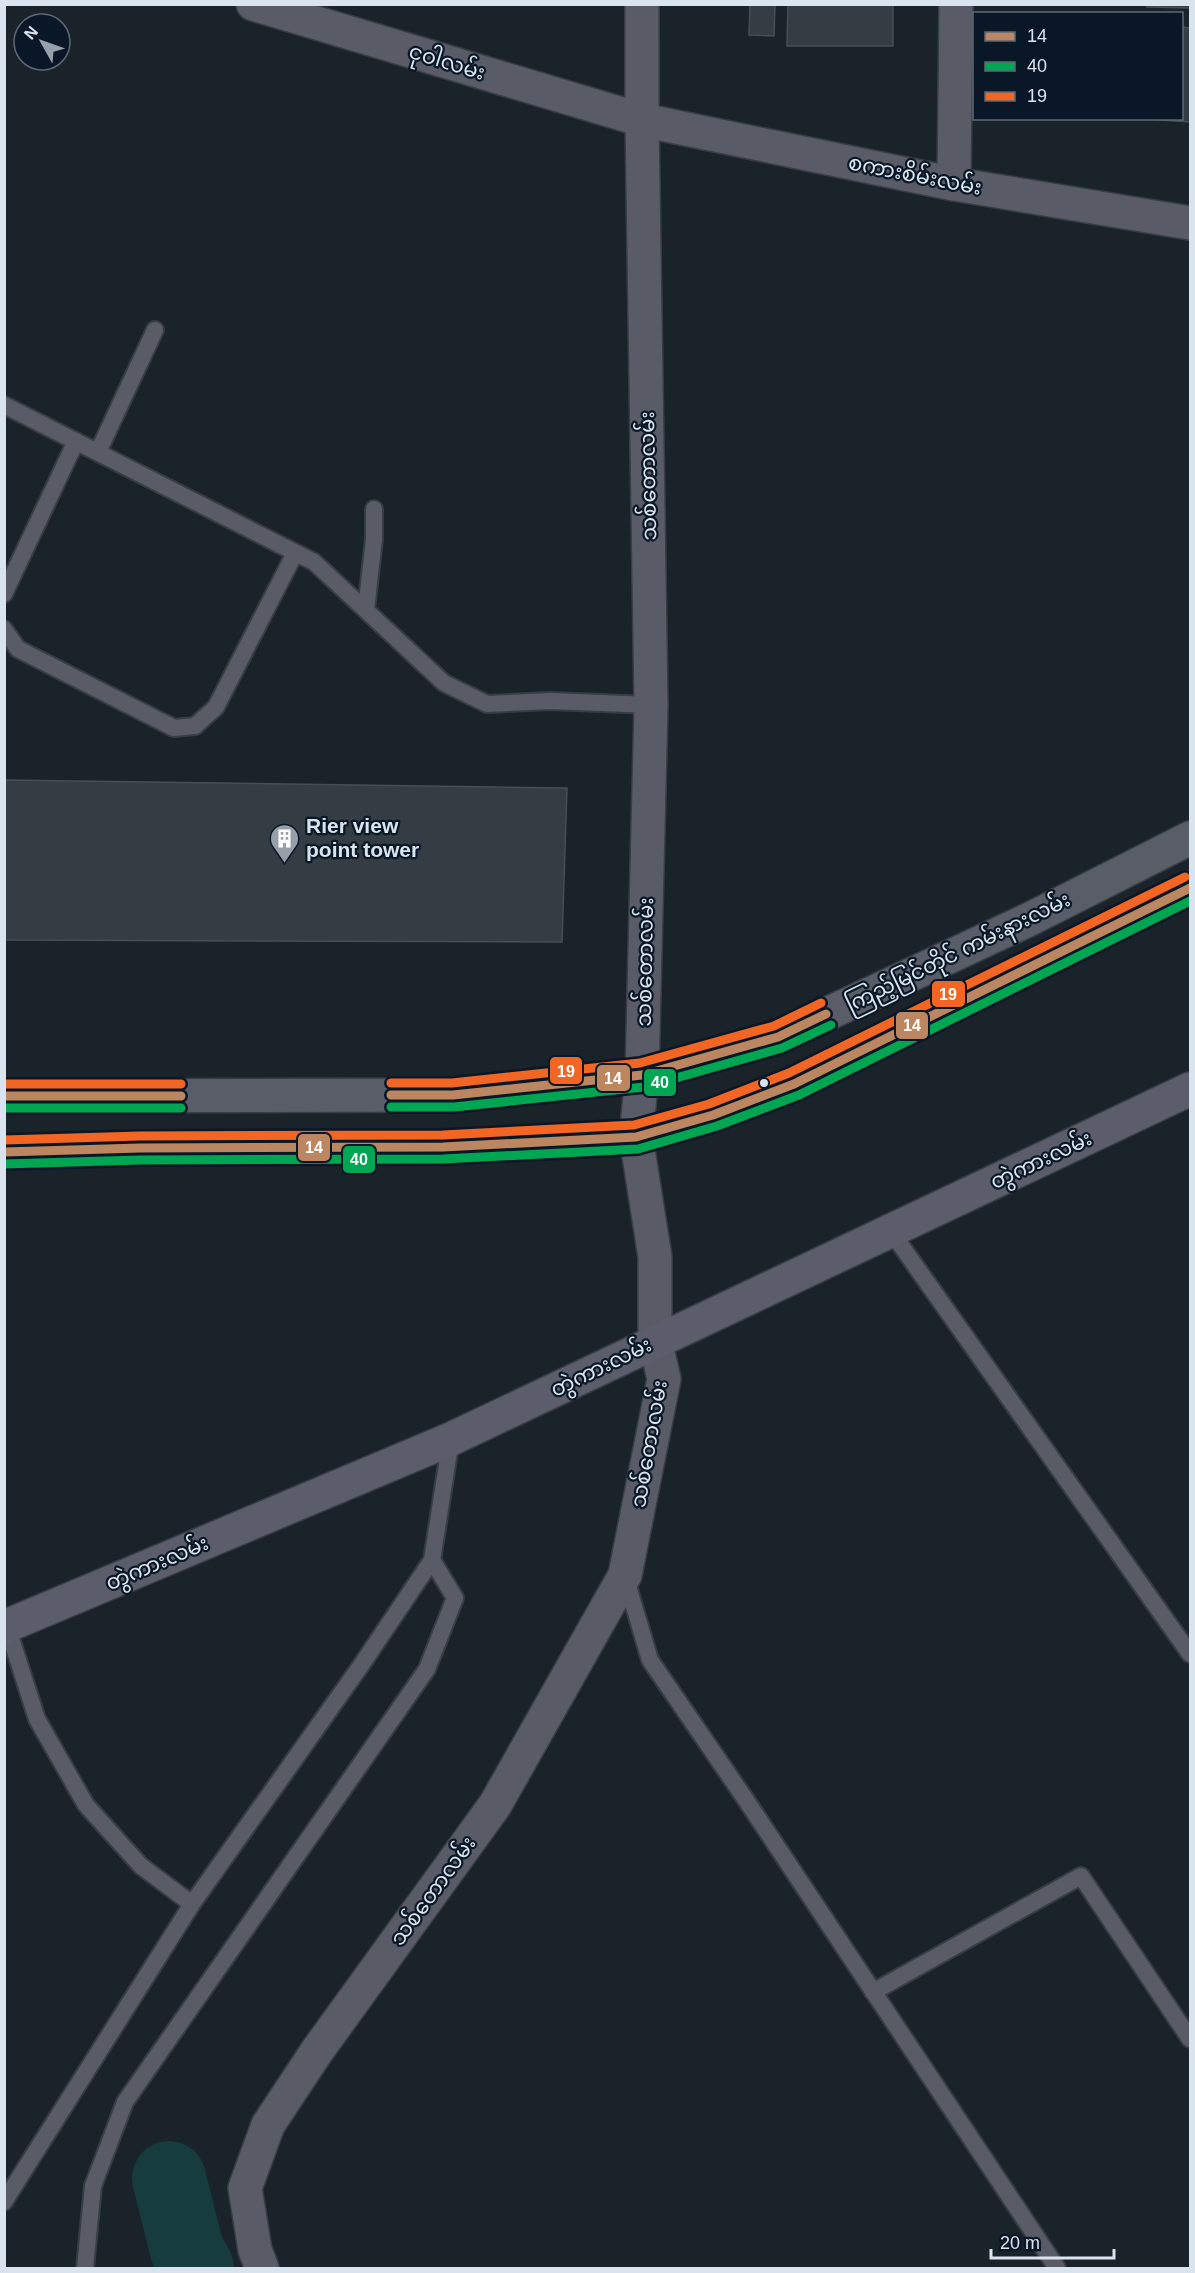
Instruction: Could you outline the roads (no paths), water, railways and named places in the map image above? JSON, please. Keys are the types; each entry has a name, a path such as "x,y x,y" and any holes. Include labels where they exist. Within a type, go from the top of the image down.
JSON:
{"main road":[{"name":"ကြည့်မြင်တိုင် ကမ်းနားလမ်း","path":"4,1096 453,1095 642,1075 778,1037 1030,919 1191,838"},
{"path":"4,1152 140,1148 443,1148 636,1137 713,1115 794,1084 1191,888"},
{"path":"1030,919 1044,960"},
{"name":"တွဲကားလမ်း","path":"6,1627 451,1438 1191,1089"}],"street":[{"name":"ငုဝါလမ်း","path":"253,4 642,120"},
{"name":"သစ်တောလမ်း","path":"262,2268 255,2250 245,2188 268,2124 317,2051 495,1806 624,1575 664,1378 656,1341 655,1257 636,1137 642,1075 651,705 642,4"},
{"path":"954,184 956,4"},
{"name":"စကားစိမ်းလမ်း","path":"642,120 954,184 1191,223"}],"lane":[{"path":"98,452 155,330"},
{"path":"4,405 314,562 444,683 487,704 550,701 651,705"},
{"path":"4,594 76,441"},
{"path":"366,610 374,539 374,508"},
{"path":"4,629 18,649 174,728 195,726 216,707 295,553"},
{"path":"890,1230 1191,1654"},
{"path":"4,2202 192,1904 362,1664 432,1560 451,1438"},
{"path":"85,2268 93,2186 125,2102 427,1669 455,1598 432,1560"},
{"path":"624,1575 650,1660 1057,2268"},
{"path":"6,1627 37,1719 86,1805 141,1866 192,1904"},
{"path":"873,1992 1081,1876 1191,2039"}],"waterway":[{"path":"169,2178 187,2250 197,2268"}],"place":[{"name":"Rier view point tower","path":"285,864"}]}
